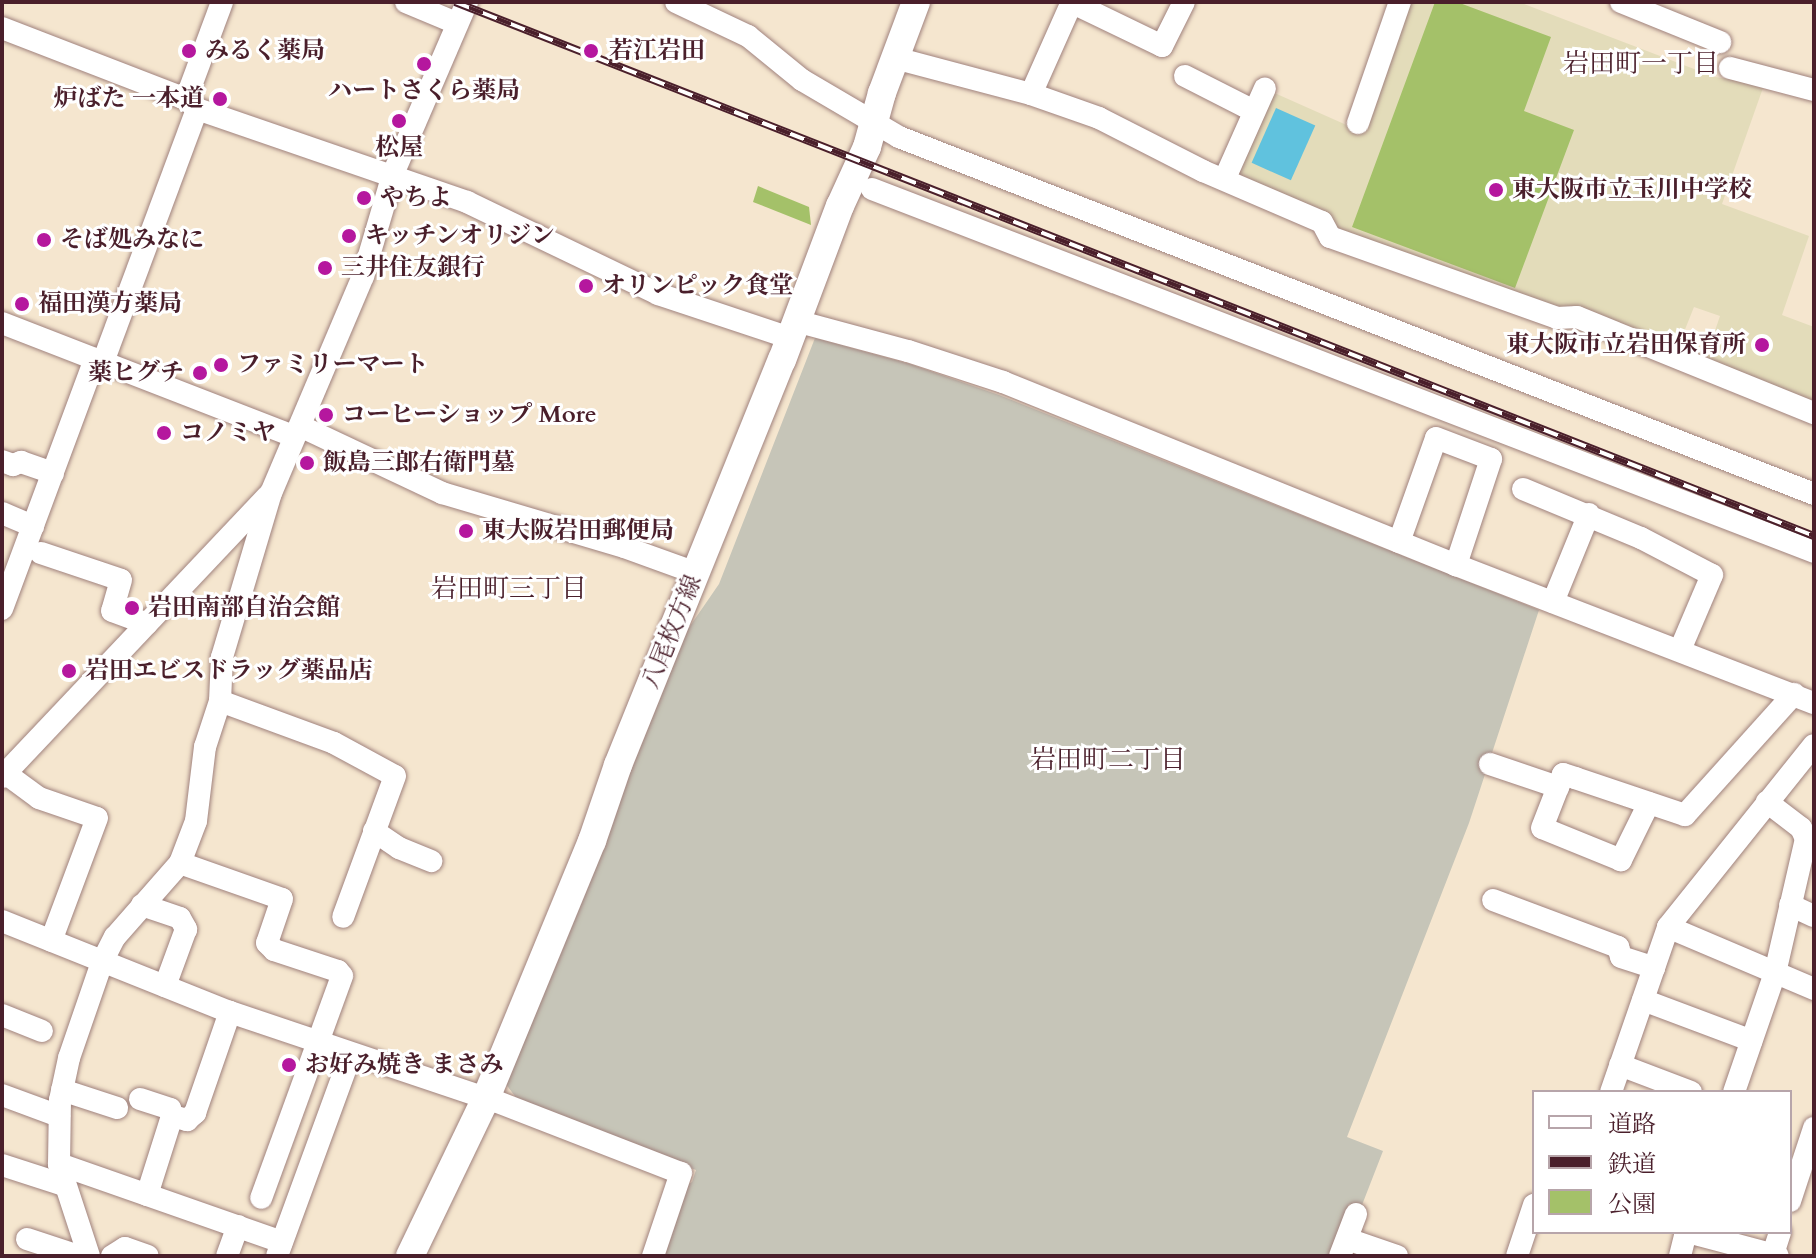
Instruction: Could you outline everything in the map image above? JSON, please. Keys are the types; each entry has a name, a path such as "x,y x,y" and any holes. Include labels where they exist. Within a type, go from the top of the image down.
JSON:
{"main road":[{"name":"八尾枚方線","path":"410,1256 486,1098 874,124 916,2"}],"street":[{"path":"2,609 99,361 192,104 222,2"},
{"path":"406,2 456,23"},
{"path":"89,1256 61,1174 59,1116 62,1090 102,962 142,905 180,863 196,821 205,747 220,701 225,644 271,493 363,276 393,174 432,91 456,23 467,2"},
{"path":"676,2 748,36 802,80 899,137 1814,494"},
{"path":"1031,94 1072,2 1162,46 1184,2"},
{"path":"1621,2 1720,42"},
{"path":"1358,123 1390,4"},
{"path":"2,28 192,104 467,202 658,294 793,330 908,351 1003,382 1456,565 1804,698 1685,815 1563,774 1542,828 1621,860 1649,803"},
{"path":"895,58 1031,94 1099,118 1203,171 1322,222 1330,237 1557,318 1577,317 1814,413"},
{"path":"1730,68 1814,90"},
{"path":"1185,76 1254,111"},
{"path":"1225,178 1265,88"},
{"path":"872,189 1814,552"},
{"path":"2,323 298,432 442,493 624,547 696,573"},
{"path":"1399,542 1436,438 1491,459 1456,565"},
{"path":"2,461 13,465 21,462 53,473"},
{"path":"1523,489 1589,514 1712,575 1680,650"},
{"path":"51,941 97,818 39,798 5,769 271,493"},
{"path":"2,513 33,526"},
{"path":"1553,602 1589,514"},
{"path":"41,553 121,580 112,611 147,624"},
{"path":"220,701 334,743 395,776 343,917"},
{"path":"1612,1090 1668,927 1814,745"},
{"path":"1490,764 1558,787"},
{"path":"1735,1090 1775,973 1806,839 1801,828 1767,802"},
{"path":"374,831 399,848 431,861"},
{"path":"180,863 282,899 267,943 274,950 338,971 342,976 261,1198"},
{"path":"1493,900 1618,947 1621,957 1654,968"},
{"path":"142,905 180,918 186,929 165,986"},
{"path":"1790,905 1814,916"},
{"path":"2,921 230,1012 486,1098 681,1173 653,1256"},
{"path":"1668,927 1814,989"},
{"path":"1643,1000 1752,1041"},
{"path":"172,1116 187,1120 195,1113 230,1012"},
{"path":"2,1015 42,1031"},
{"path":"2,1165 61,1174 147,1195 238,1226 280,1249 351,1054"},
{"path":"1620,1065 1686,1090"},
{"path":"62,1090 117,1108"},
{"path":"2,1095 59,1116"},
{"path":"140,1099 170,1109 172,1116 147,1195"},
{"path":"1792,1195 1814,1128"},
{"path":"1517,1256 1532,1211"},
{"path":"1356,1214 1344,1248 1397,1256"},
{"path":"227,1256 238,1226"},
{"path":"1680,1256 1686,1234"},
{"path":"1693,1234 1747,1252 1775,1255 1780,1234"},
{"path":"27,1239 79,1256"},
{"path":"112,1256 125,1248 148,1256"}],"shaded area":[{"name":"東大阪市立玉川中学校","path":"1410,2 1519,2 1715,77 1764,85 1722,204 1809,236 1782,315 1814,327 1814,405 1704,363 1720,316 1694,307 1676,352 1333,233 1232,176 1268,90 1351,127"},
{"path":"815,338 910,364 999,395 1539,610 1469,823 1347,1137 1383,1151 1362,1205 1349,1204 1328,1256 657,1256 681,1189 692,1182 696,1170 521,1104 505,1083 688,629 719,584"}],"green space":[{"path":"1435,2 1457,2 1551,37 1524,111 1574,130 1515,288 1352,227"},
{"path":"758,186 809,207 811,225 753,202"}],"water":[{"path":"1276,108 1315,125 1291,180 1252,163"}],"railway":[{"path":"455,2 1814,536"}],"place":[{"name":"みるく薬局","path":"189,51"},
{"name":"若江岩田","path":"591,51"},
{"name":"ハートさくら薬局","path":"424,64"},
{"name":"炉ばた 一本道","path":"220,99"},
{"name":"松屋","path":"399,121"},
{"name":"東大阪市立玉川中学校","path":"1496,190"},
{"name":"やちよ","path":"364,198"},
{"name":"キッチンオリジン","path":"349,236"},
{"name":"そば処みなに","path":"44,240"},
{"name":"三井住友銀行","path":"325,268"},
{"name":"オリンピック食堂","path":"586,286"},
{"name":"福田漢方薬局","path":"22,304"},
{"name":"東大阪市立岩田保育所","path":"1762,345"},
{"name":"ファミリーマート","path":"221,365"},
{"name":"薬ヒグチ","path":"200,373"},
{"name":"コーヒーショップ More","path":"326,415"},
{"name":"コノミヤ","path":"164,433"},
{"name":"飯島三郎右衛門墓","path":"307,463"},
{"name":"東大阪岩田郵便局","path":"466,531"},
{"name":"岩田南部自治会館","path":"132,608"},
{"name":"岩田エビスドラッグ薬品店","path":"69,671"},
{"name":"お好み焼き まさみ","path":"289,1065"}],"district":[{"name":"岩田町一丁目","path":"1641,64"},
{"name":"岩田町三丁目","path":"509,589"},
{"name":"岩田町二丁目","path":"1108,760"}]}
